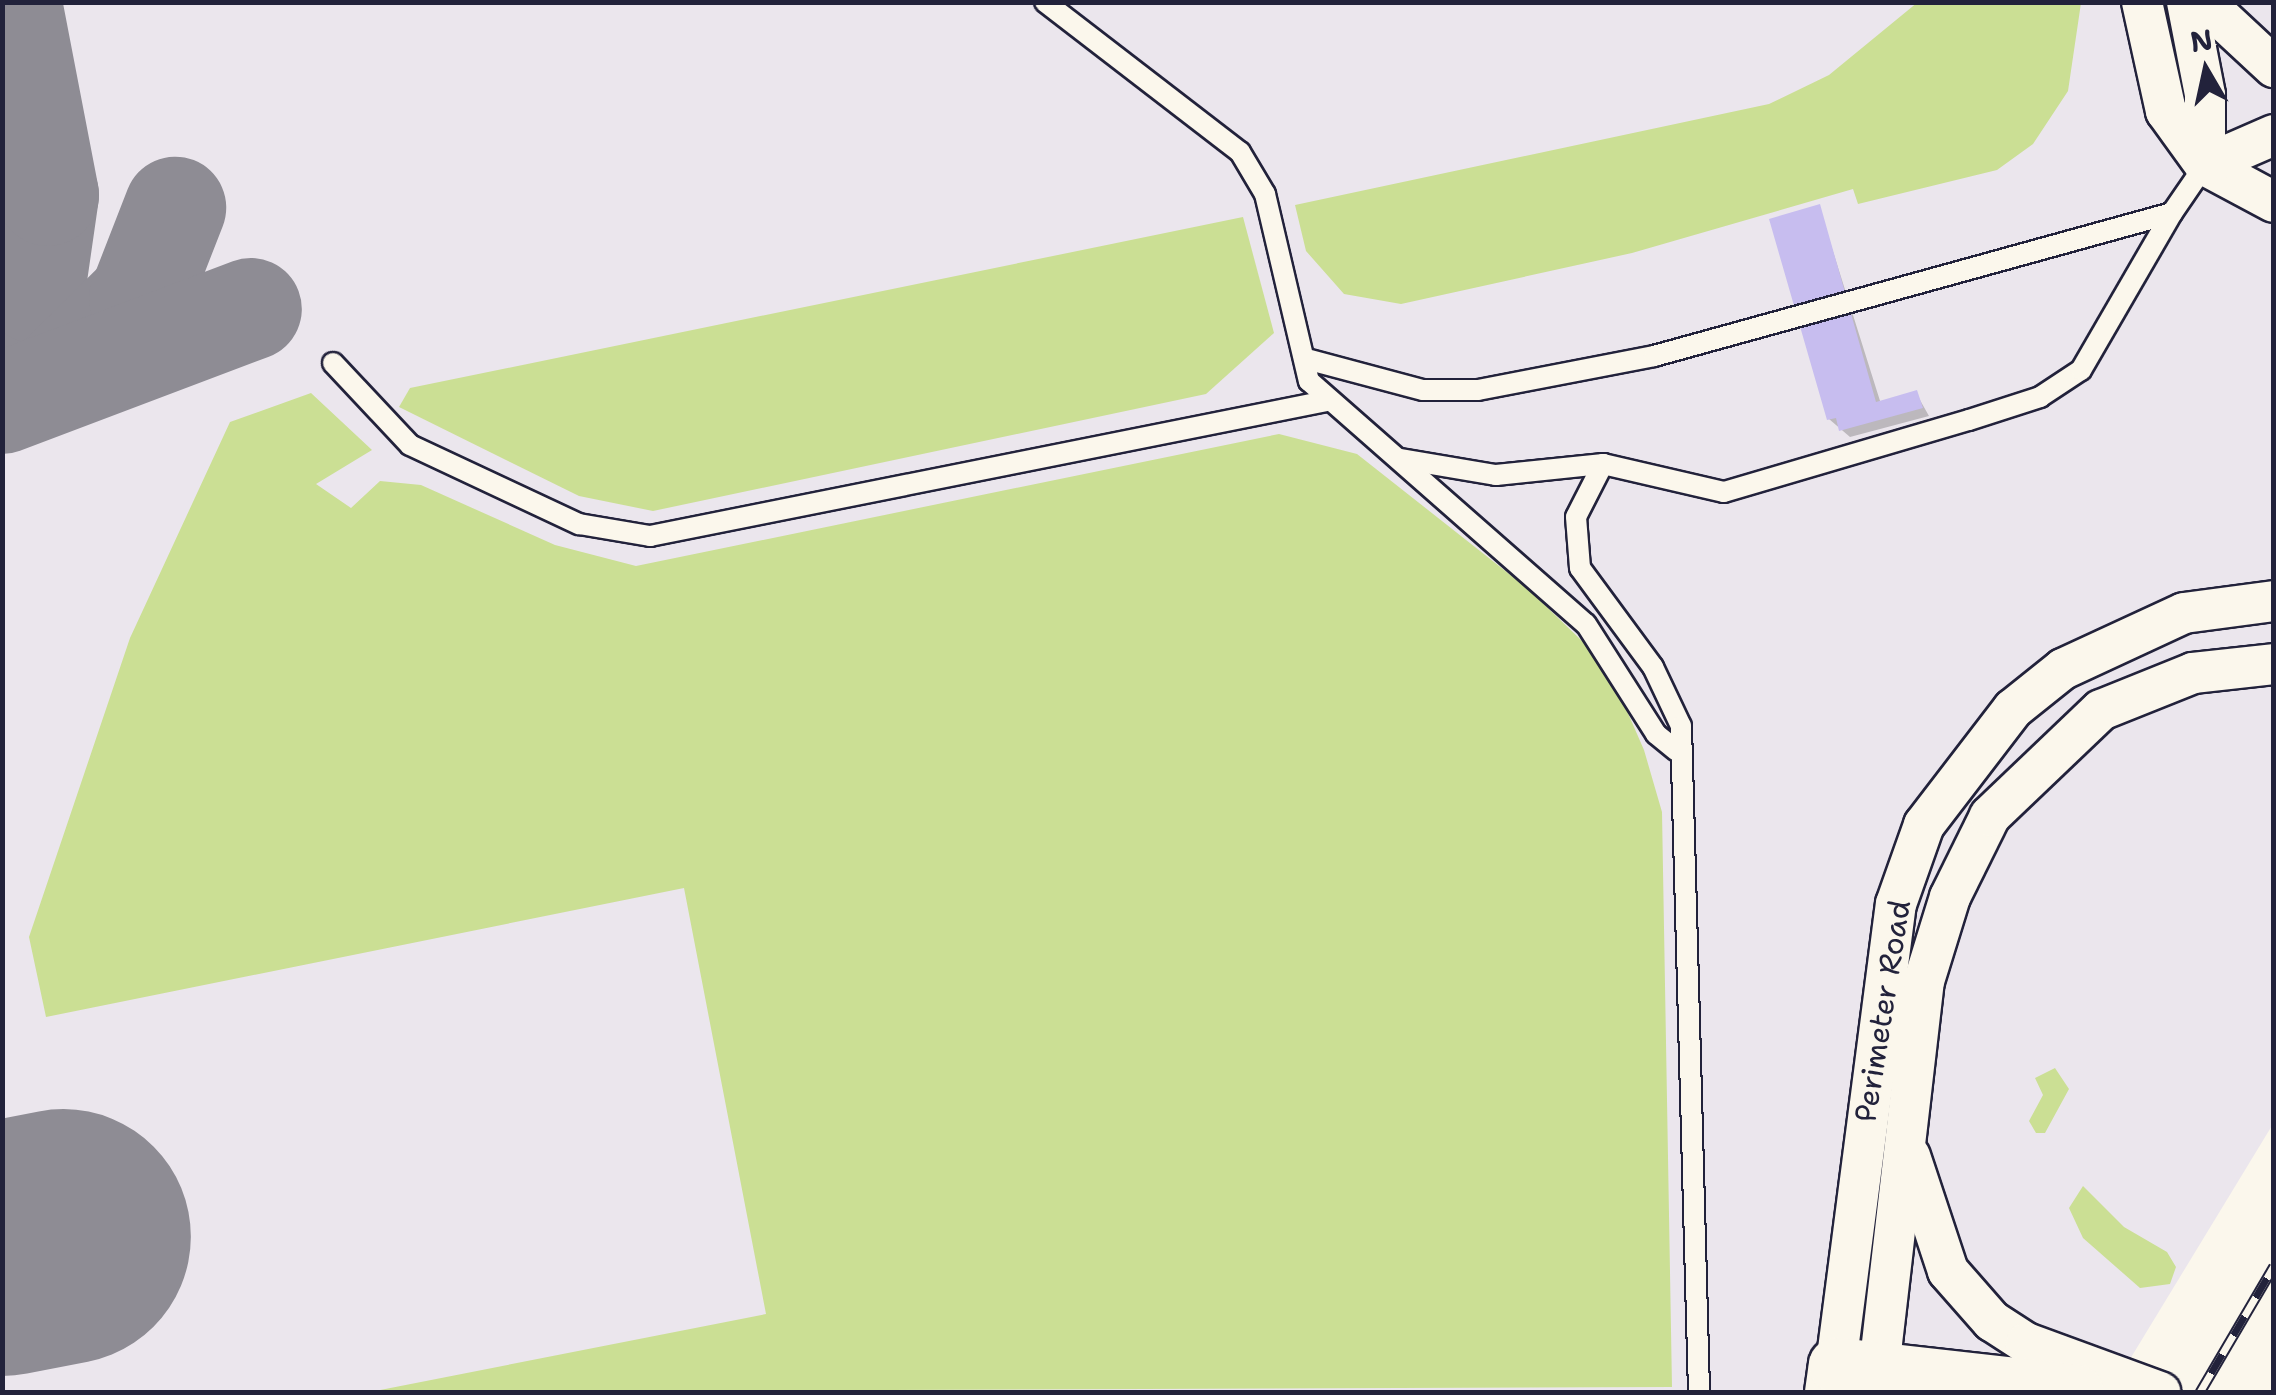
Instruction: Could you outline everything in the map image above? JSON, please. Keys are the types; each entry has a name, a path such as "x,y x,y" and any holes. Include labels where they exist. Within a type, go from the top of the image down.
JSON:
{"street":[{"path":"2142,2 2166,111 2205,165 2274,202"},
{"path":"2187,2 2206,96 2205,165"},
{"path":"2204,2 2274,68"},
{"path":"2205,165 2274,135"},
{"name":"Perimeter Road","path":"1856,1380 1893,923 1924,825 2013,709 2062,669 2184,612 2274,601"},
{"name":"Perimeter Road","path":"1856,1380 1905,1138 1935,938 1990,816 2101,710 2193,673 2274,664"},
{"path":"1905,1138 1948,1271 1992,1321 2026,1343 2160,1392"},
{"path":"1856,1380 2075,1392"}],"lane":[{"path":"1046,2 1250,165 1310,360 1310,381 1326,401 1401,459 1597,635 1656,734 1676,750"},
{"path":"1401,459 1496,475 1603,464 1724,492 2040,397 2082,370 2172,213 2205,165"},
{"path":"1310,360 1422,390 1551,378 2172,213"},
{"path":"333,363 410,445 578,524 650,536 1326,401"},
{"path":"1603,464 1576,518 1576,553 1663,686 1681,726 1676,750 1686,796 1699,1392"}],"shaded area":[{"path":"3,3 2273,3 2273,1124 2110,1392 3,1392"}],"green space":[{"path":"1918,2 2081,3 2068,91 2033,144 1997,170 1858,204 1853,189 1632,253 1401,304 1344,294 1306,251 1295,205 1769,104 1829,75"},
{"path":"1243,217 1274,333 1206,394 653,511 579,496 399,407 410,388"},
{"path":"311,393 372,450 316,484 351,508 380,481 421,485 555,545 636,566 1279,434 1357,454 1527,588 1607,665 1644,750 1662,812 1672,1387 370,1392 766,1314 684,888 46,1017 29,937 130,638 230,422"},
{"path":"2055,1068 2069,1089 2045,1133 2036,1133 2029,1121 2043,1095 2035,1078"},
{"path":"2083,1186 2124,1227 2167,1252 2176,1267 2170,1284 2140,1288 2083,1238 2069,1208"}],"building":[{"path":"1820,204 1876,402 1917,390 1923,408 1839,431 1836,418 1827,420 1769,219"}],"taxiway":[{"path":"2,352 34,292 48,195 11,2"},
{"path":"63,374 140,298 175,208"},
{"path":"2,403 251,309"}],"runway":[{"path":"2,1248 63,1236"}],"railway":[{"path":"2200,1392 2274,1266"}]}
